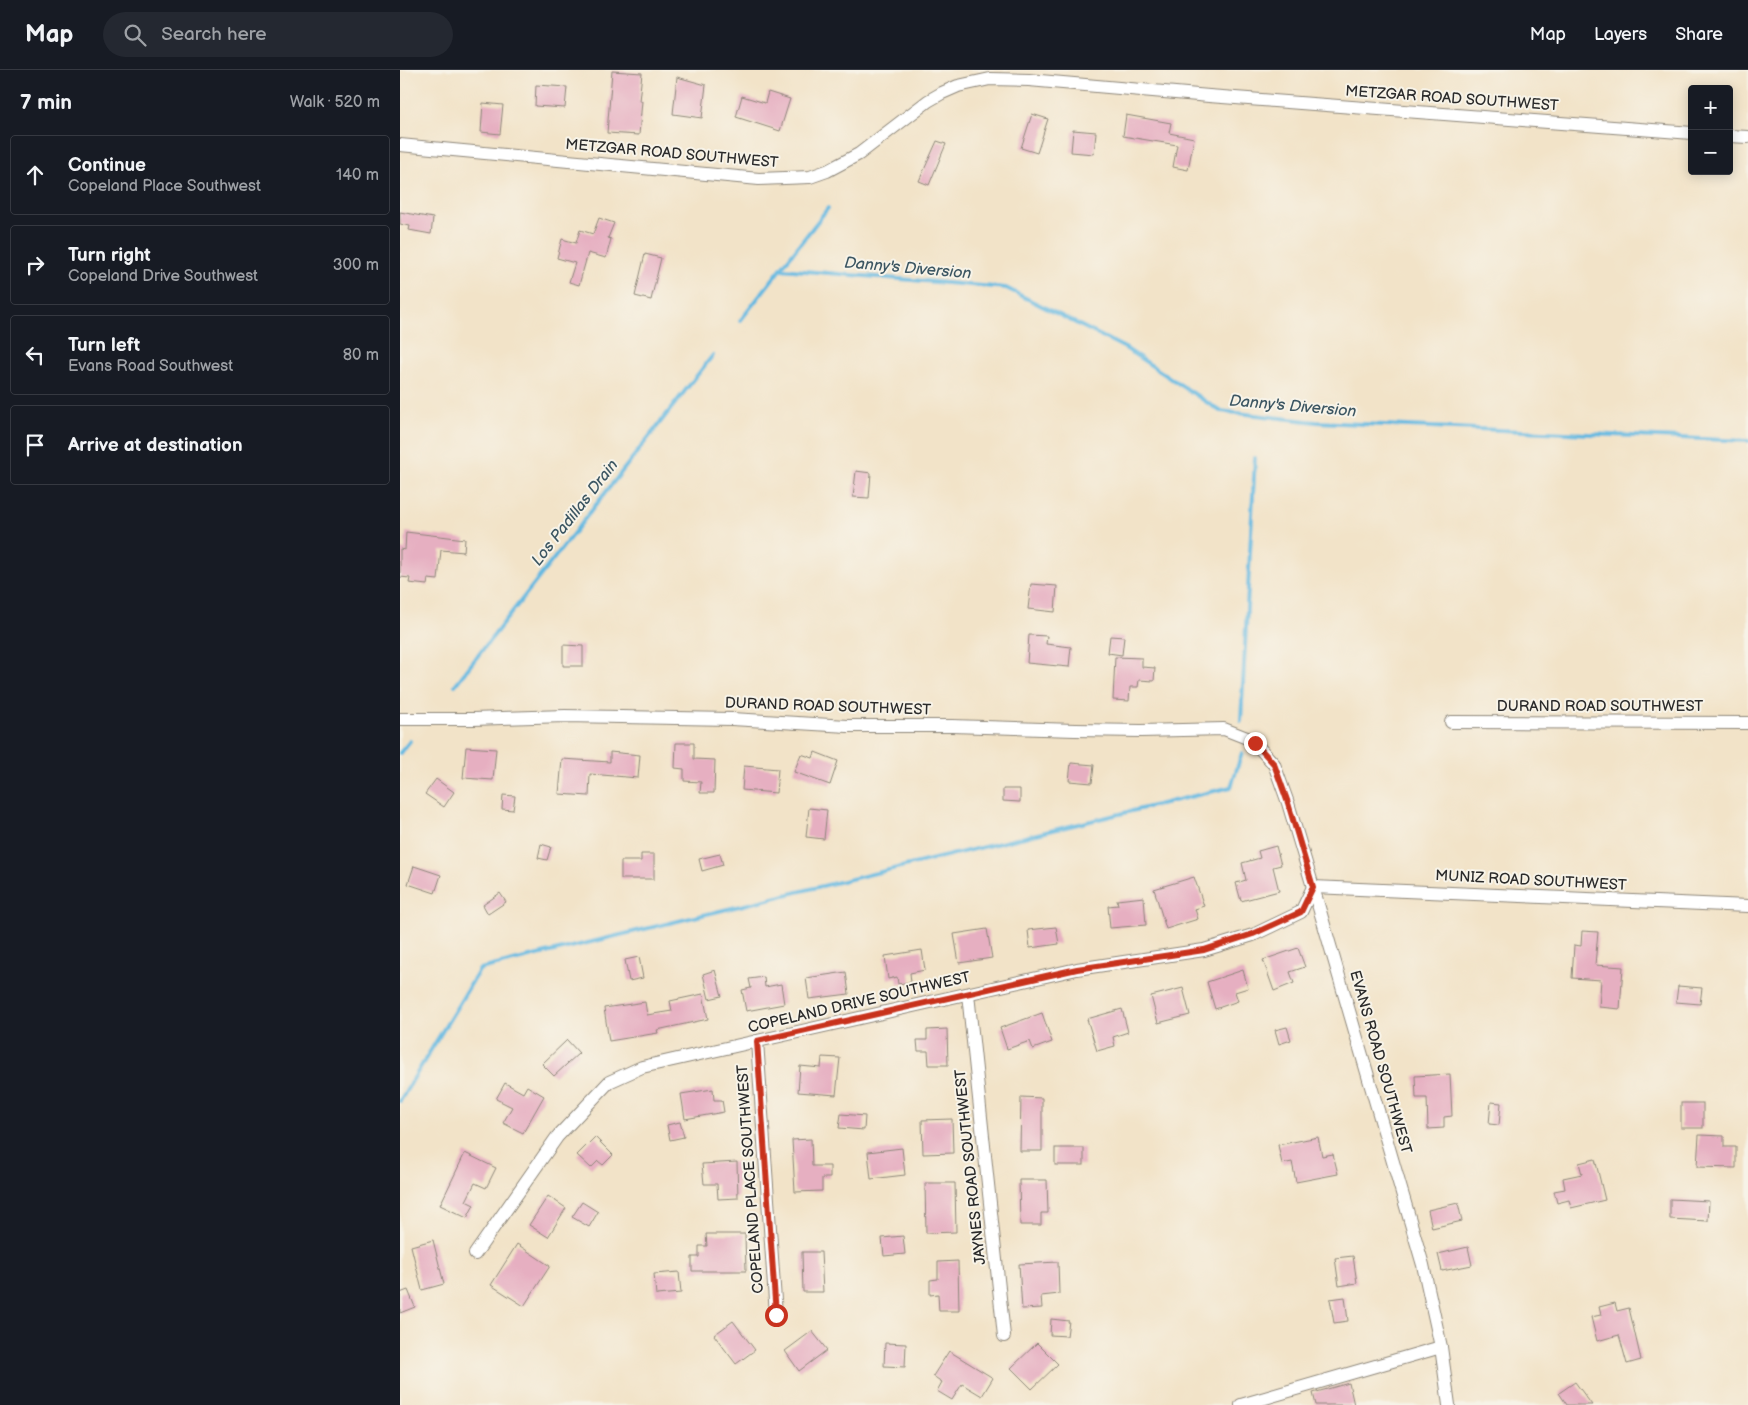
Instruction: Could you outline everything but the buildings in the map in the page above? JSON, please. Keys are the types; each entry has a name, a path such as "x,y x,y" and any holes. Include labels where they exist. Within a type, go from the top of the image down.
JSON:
{"street":[{"name":"METZGAR ROAD SOUTHWEST","path":"400,145 759,179 810,177 828,171 859,154 942,93 973,82 1009,79 1688,133"},
{"path":"1733,136 1748,137"},
{"name":"DURAND ROAD SOUTHWEST","path":"400,719 565,716 732,719 847,726 952,726 1141,731 1224,729 1252,740"},
{"name":"DURAND ROAD SOUTHWEST","path":"1451,722 1748,723"},
{"name":"EVANS ROAD SOUTHWEST","path":"1252,740 1274,764 1288,803 1313,887 1423,1265 1441,1347 1449,1405"},
{"name":"MUNIZ ROAD SOUTHWEST","path":"1313,887 1748,906"},
{"name":"COPELAND DRIVE SOUTHWEST","path":"474,1254 557,1137 609,1082 642,1067 1077,969 1204,950 1253,934 1301,912 1313,887"},
{"name":"JAYNES ROAD SOUTHWEST","path":"968,994 1004,1336"},
{"name":"COPELAND PLACE SOUTHWEST","path":"757,1041 776,1315"},
{"path":"1241,1405 1441,1347"}],"waterway":[{"path":"740,321 828,208"},
{"name":"Danny's Diversion","path":"781,269 1006,288 1125,348 1220,411 1316,422 1748,441"},
{"name":"Los Padillas Drain","path":"455,685 713,355"},
{"path":"1241,721 1255,458"},
{"name":"Los Padillas Drain","path":"400,753 410,741"},
{"path":"400,1101 480,969 1231,787 1242,753"}],"route":[{"path":"776,1315 757,1041 1077,969 1204,950 1253,934 1301,912 1313,887 1288,803 1274,764 1255,743"}]}
